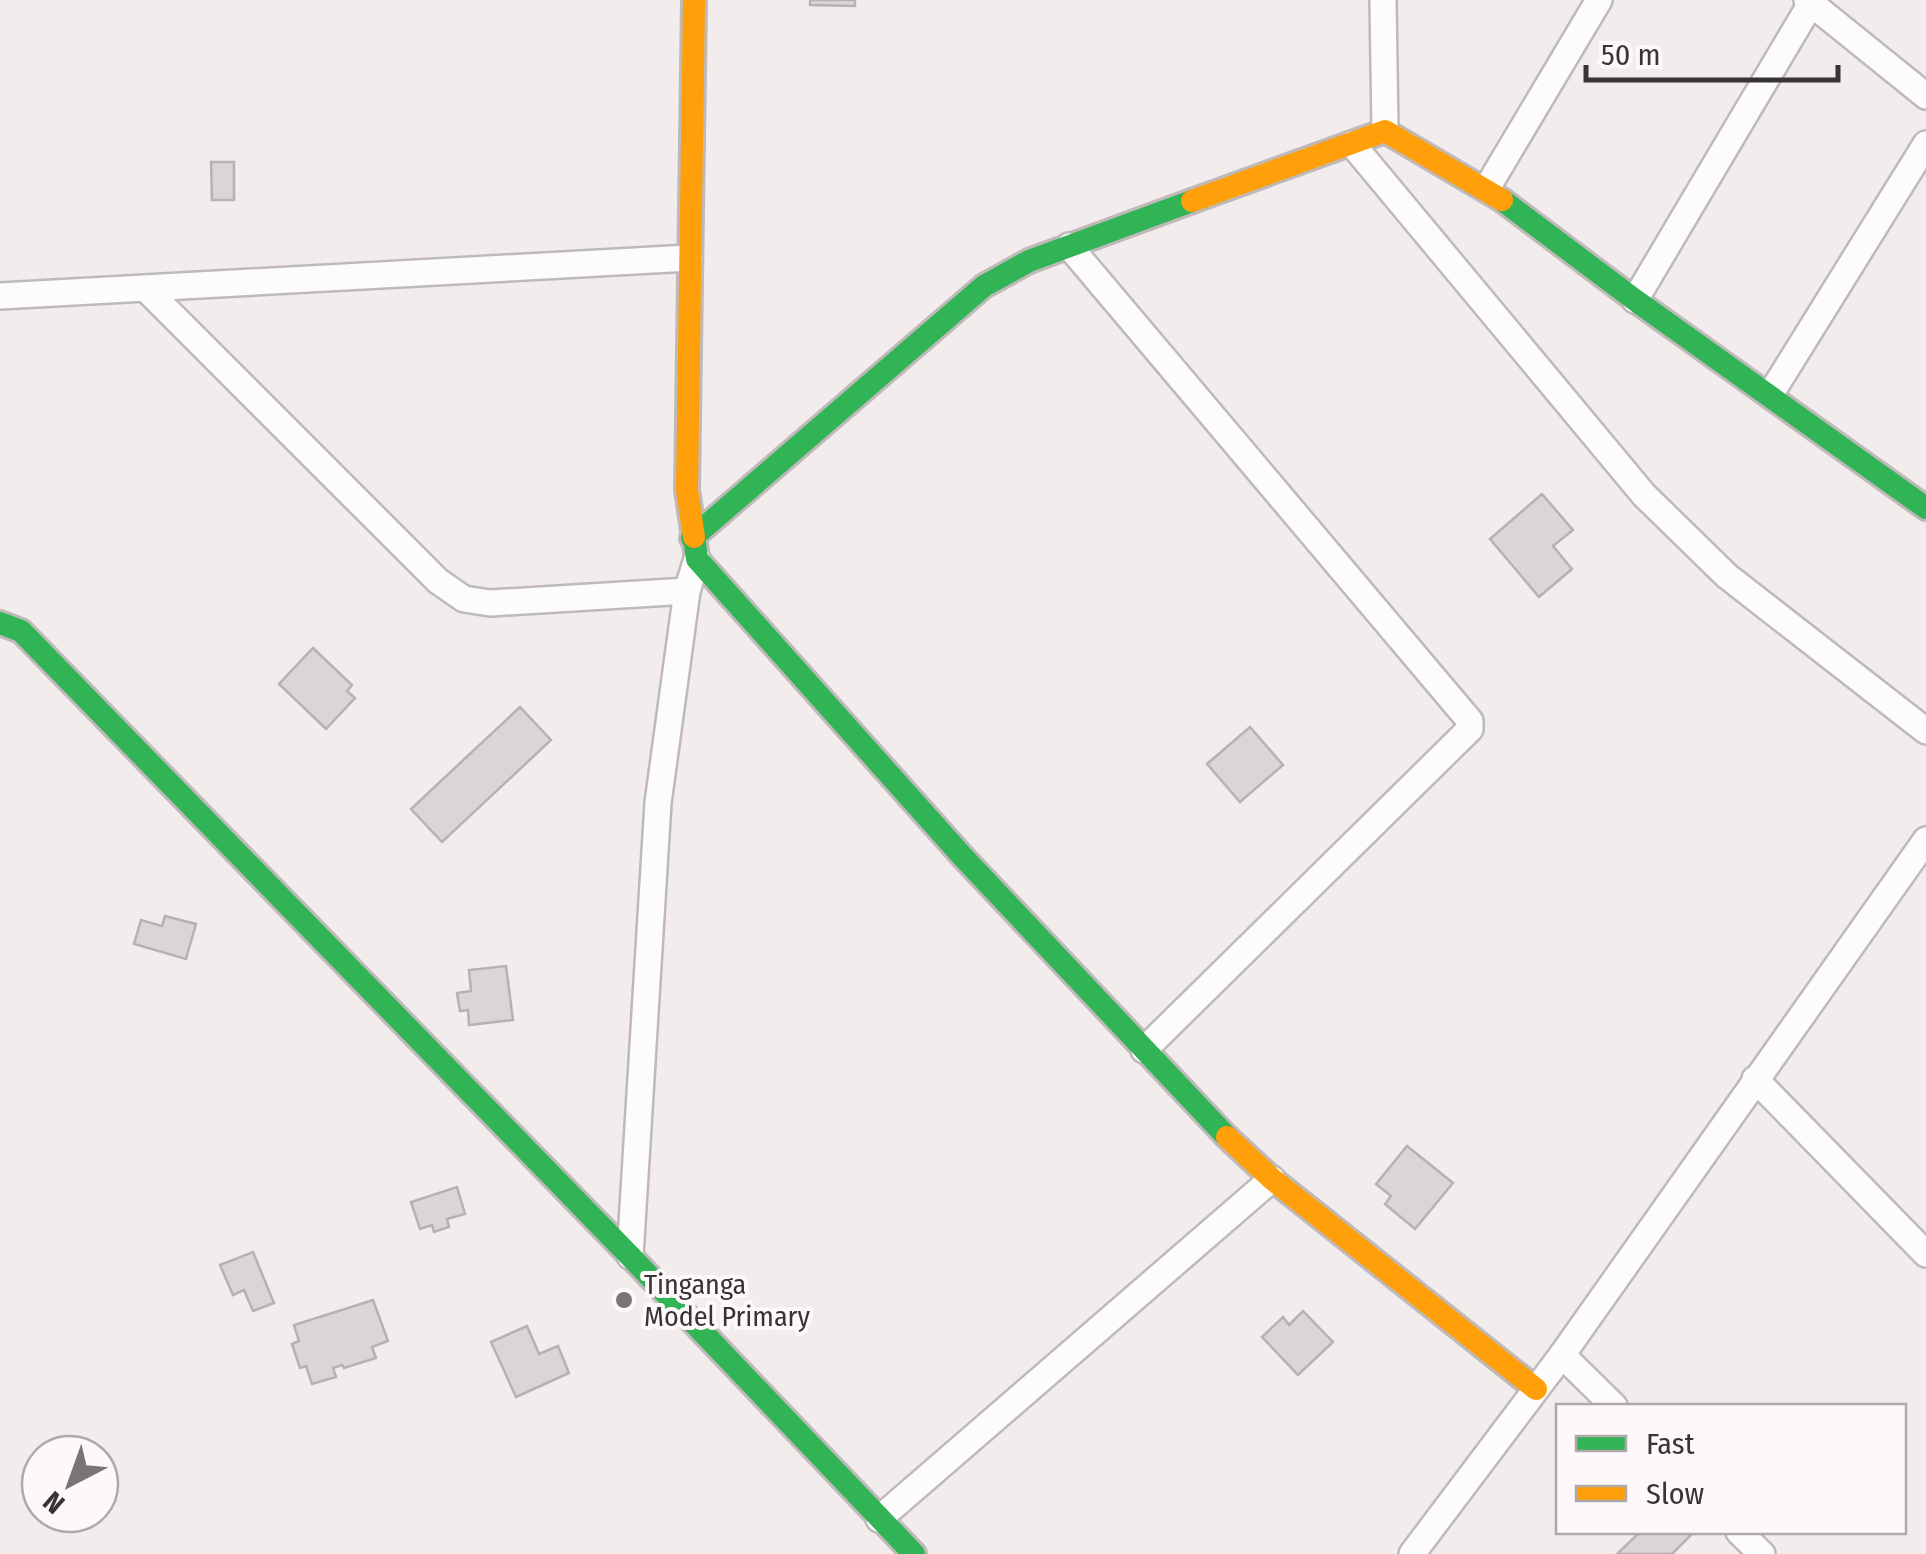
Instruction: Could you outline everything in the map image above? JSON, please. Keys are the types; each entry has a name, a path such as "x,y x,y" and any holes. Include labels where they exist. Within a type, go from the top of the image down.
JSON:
{"street":[{"path":"630,1256 658,803 695,549 687,490 694,0"},
{"path":"1383,0 1385,131"},
{"path":"1488,188 1599,0"},
{"path":"1635,300 1810,1 1926,96"},
{"path":"695,549 984,286 1069,246 1385,131"},
{"path":"1385,131 1488,188 1635,300 1926,508"},
{"path":"1352,144 1644,495 1727,576 1926,731"},
{"path":"1770,395 1926,144"},
{"path":"1069,246 1470,722 1470,729 1144,1050"},
{"path":"0,296 689,258"},
{"path":"145,288 438,581 464,600 490,603 687,591"},
{"path":"695,549 963,857 1219,1130 1272,1179 1536,1389"},
{"path":"0,623 21,631 630,1256 914,1554"},
{"path":"1412,1554 1562,1354 1926,840"},
{"path":"1754,1079 1926,1254"},
{"path":"880,1519 1272,1179"},
{"path":"1562,1354 1612,1404"},
{"path":"1741,1534 1762,1554"}],"building":[{"path":"810,0 855,0 855,6 810,5"},
{"path":"211,162 234,162 234,200 212,200"},
{"path":"1542,494 1573,530 1553,546 1572,569 1539,597 1490,539"},
{"path":"313,648 352,685 347,691 355,698 326,729 279,684"},
{"path":"520,707 551,740 442,842 411,809"},
{"path":"1250,727 1283,765 1240,802 1207,764"},
{"path":"165,916 196,924 186,959 134,944 141,920 162,926"},
{"path":"506,966 513,1020 469,1025 468,1010 460,1011 457,993 471,991 469,970"},
{"path":"1407,1146 1453,1183 1415,1229 1385,1204 1391,1196 1376,1184"},
{"path":"457,1187 465,1214 447,1219 449,1227 434,1232 432,1225 420,1229 411,1202"},
{"path":"253,1252 274,1303 253,1311 244,1290 233,1295 220,1265"},
{"path":"373,1300 388,1341 372,1347 376,1358 333,1368 336,1377 312,1384 306,1366 300,1368 292,1344 299,1341 294,1325"},
{"path":"1303,1311 1333,1342 1298,1375 1262,1337 1283,1317 1289,1325"},
{"path":"527,1326 539,1354 558,1346 569,1373 516,1397 491,1342"},
{"path":"1638,1534 1692,1534 1672,1554 1617,1554"}],"traffic: fast":[{"path":"1502,200 1926,508"},
{"path":"692,538 984,286 1029,261 1192,201"},
{"path":"694,537 697,559 963,857 1227,1137"},
{"path":"0,623 21,631 630,1256 914,1554"}],"traffic: slow":[{"path":"694,0 687,490 694,537"},
{"path":"1192,201 1385,131 1502,200"},
{"path":"1227,1137 1272,1179 1536,1389"}],"place":[{"name":"Tinganga Model Primary","path":"624,1300"}]}
